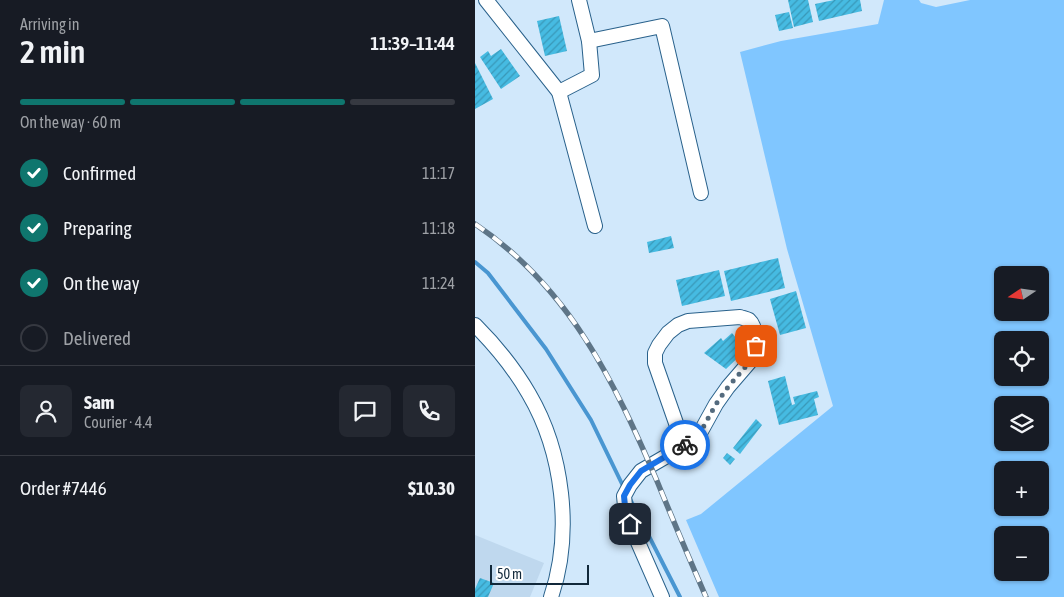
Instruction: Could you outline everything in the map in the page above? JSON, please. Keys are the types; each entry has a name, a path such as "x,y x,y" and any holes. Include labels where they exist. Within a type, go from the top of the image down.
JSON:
{"street":[{"path":"486,0 559,92 595,226"},
{"path":"559,92 592,75 589,41 579,0"},
{"path":"589,41 662,26 701,193"},
{"path":"662,597 630,524 624,496 641,471 684,446 700,433 728,387 753,358 756,352 755,336 752,324 748,319 741,317 688,321 678,325 668,333 655,353 655,362 684,446"},
{"path":"475,325 492,342 530,394 552,448 559,476 562,502 562,531 559,563 551,597"}],"shaded area":[{"path":"884,0 919,0 921,3 936,7 970,0 1064,0 1064,597 719,597 686,520 701,514 833,406 787,249 740,52 781,41 878,24"},
{"path":"475,535 544,563 530,597 475,597"}],"building":[{"path":"788,0 808,0 813,22 794,27"},
{"path":"834,0 860,0 862,11 819,21 815,4"},
{"path":"789,12 793,28 779,31 775,15"},
{"path":"559,16 567,51 545,56 537,21"},
{"path":"501,49 520,76 501,89 480,57 488,51 491,56"},
{"path":"475,63 493,99 475,109"},
{"path":"671,236 674,248 649,253 647,242"},
{"path":"778,258 785,288 731,301 724,271"},
{"path":"719,270 725,296 682,306 676,280"},
{"path":"796,291 806,328 780,335 770,299"},
{"path":"732,333 746,350 726,369 704,353 721,338 723,341"},
{"path":"785,376 792,405 795,404 793,397 817,391 819,397 814,399 818,415 779,425 768,381"},
{"path":"756,419 762,425 740,454 733,448"},
{"path":"727,453 735,459 730,465 723,458"},
{"path":"480,578 494,583 488,597 475,597 475,589"}],"waterway":[{"path":"475,262 488,273 546,349 591,420 624,488"},
{"path":"630,499 680,597"}],"railway":[{"path":"475,224 508,249 537,277 563,307 585,339 605,372 641,444 706,597"}],"way so far":[{"path":"685,445 700,433 728,387 753,358 756,346"}],"route":[{"path":"630,524 624,496 630,485 641,471 685,445"}]}
